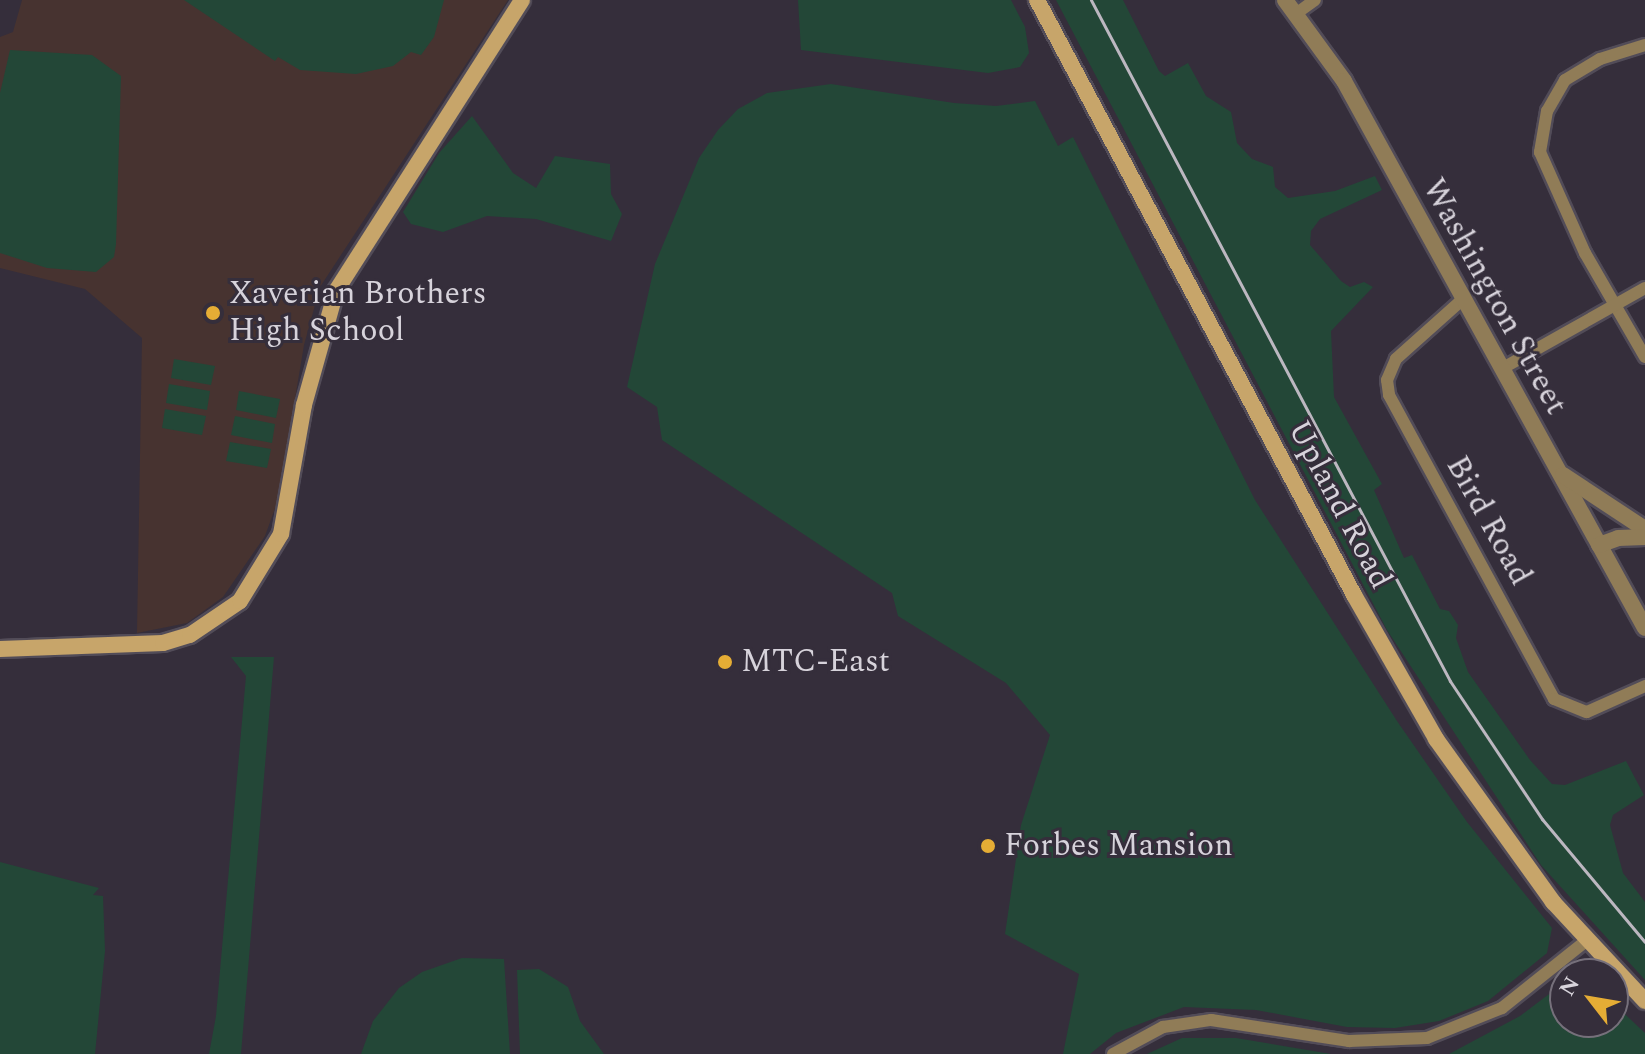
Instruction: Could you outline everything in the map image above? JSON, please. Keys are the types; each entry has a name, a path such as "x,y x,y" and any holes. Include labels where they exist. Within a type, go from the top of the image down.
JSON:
{"main road":[{"path":"0,649 163,643 190,635 240,601 281,534 304,405 336,291 522,0"},
{"name":"Upland Road","path":"1037,0 1354,595 1436,739 1495,827 1586,941 1645,1001"}],"street":[{"path":"1291,6 1315,0"},
{"name":"Washington Street","path":"1291,6 1344,81 1645,628"},
{"path":"1645,45 1600,59 1565,80 1541,131 1545,170 1613,305 1645,357"},
{"path":"1503,368 1645,288"},
{"name":"Bird Road","path":"1463,299 1396,359 1387,380 1389,395 1554,699 1587,712 1645,686"},
{"path":"1559,471 1619,516 1645,529"},
{"path":"1596,540 1619,516"},
{"path":"1596,540 1645,537"},
{"path":"1113,1054 1163,1027 1211,1020 1349,1041 1395,1042 1434,1036 1502,1008 1586,941"}],"shaded area":[{"name":"Xaverian Brothers High School","path":"22,0 508,0 320,287 304,345 278,500 265,536 223,597 187,623 137,633 142,338 85,289 0,268 0,37 13,32"}],"green space":[{"path":"184,0 444,0 434,37 421,55 411,52 393,66 356,74 300,70 278,57 275,61"},
{"path":"798,0 1011,0 1025,27 1029,53 1020,67 988,73 801,50"},
{"path":"1056,0 1123,0 1159,71 1165,76 1188,63 1206,96 1231,112 1237,143 1252,159 1273,167 1275,187 1288,198 1335,191 1375,176 1382,190 1320,219 1311,231 1310,245 1341,281 1350,287 1364,282 1373,287 1331,331 1334,397 1382,484 1374,490 1404,558 1412,555 1440,609 1449,611 1458,625 1456,638 1468,672 1530,760 1552,784 1565,785 1626,761 1644,795 1613,815 1610,825 1623,873 1645,902 1645,980 1629,962 1629,958 1625,958 1541,865 1387,630"},
{"path":"10,50 92,55 121,76 116,244 114,257 96,272 47,268 0,253 0,93"},
{"path":"831,84 954,103 996,106 1035,101 1058,146 1073,137 1255,500 1397,721 1467,822 1552,928 1547,953 1488,1001 1439,1021 1395,1028 1347,1027 1256,1010 1184,1007 1116,1033 1090,1054 1063,1054 1079,974 1005,934 1021,825 1050,735 1006,683 898,616 892,593 662,440 657,407 627,387 655,264 699,158 718,130 738,109 767,93"},
{"path":"472,116 513,173 536,188 555,156 610,164 611,194 622,214 611,241 536,219 487,216 443,232 411,224 403,212 439,153"},
{"path":"174,359 215,366 211,385 171,378"},
{"path":"169,384 210,391 207,410 166,403"},
{"path":"239,391 280,399 276,418 236,410"},
{"path":"165,409 206,416 202,435 162,428"},
{"path":"235,416 275,424 272,443 231,435"},
{"path":"230,442 271,449 267,468 226,461"},
{"path":"231,657 274,657 241,1054 209,1054 216,1016 246,676"},
{"path":"0,862 99,888 93,895 103,896 105,951 95,1054 0,1054"},
{"path":"462,958 504,959 510,1054 361,1054 373,1021 399,988 422,972"},
{"path":"539,969 568,987 580,1021 604,1054 520,1054 517,970"},
{"path":"1549,994 1549,1038 1629,1038 1629,1018 1645,1033 1645,1054 1449,1054 1520,1016"},
{"path":"1182,1038 1236,1038 1331,1054 1147,1054"}],"railway":[{"path":"1091,0 1450,681 1542,819 1645,942"}],"place":[{"name":"Xaverian Brothers High School","path":"213,313"},
{"name":"MTC-East","path":"725,662"},
{"name":"Forbes Mansion","path":"988,846"}]}
